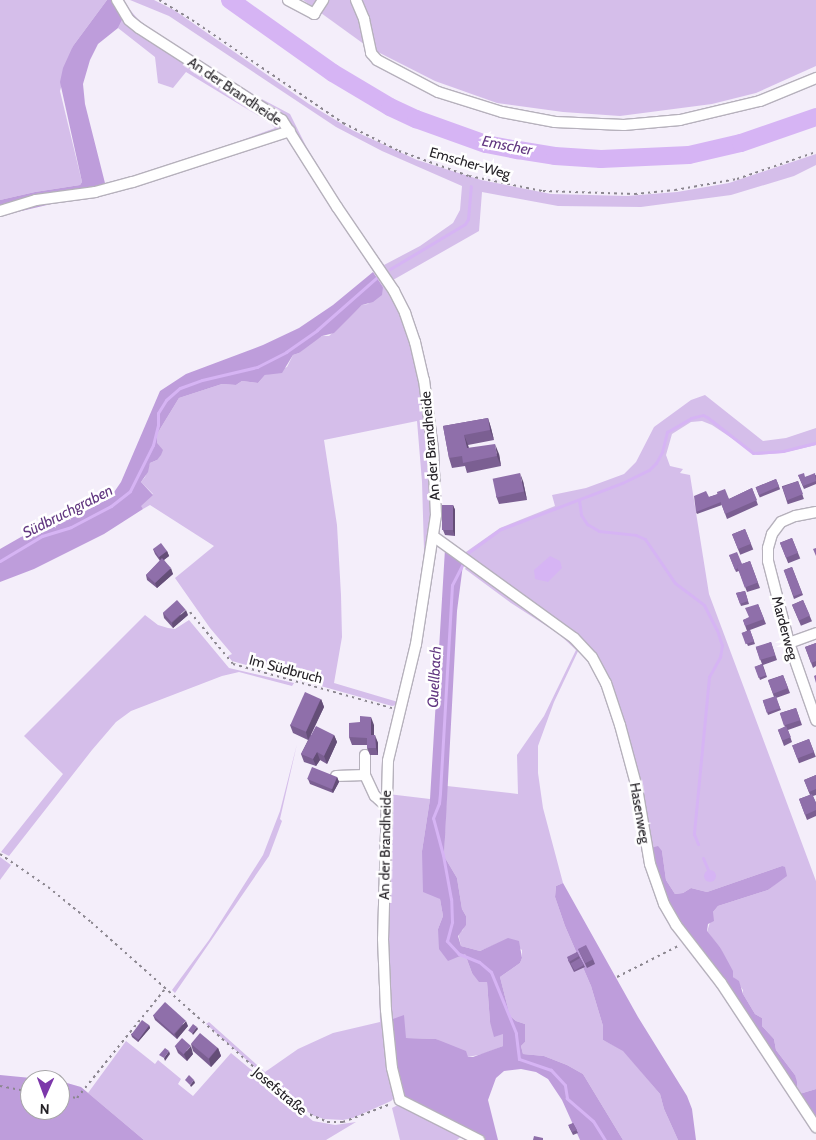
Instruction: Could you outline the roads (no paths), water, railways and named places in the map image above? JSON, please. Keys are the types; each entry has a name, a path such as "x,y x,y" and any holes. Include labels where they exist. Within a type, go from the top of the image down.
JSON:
{"street":[{"name":"An der Brandheide","path":"116,0 129,20 139,28 282,120 337,207 381,270 405,313 420,362 426,390 436,484 433,536 416,644 388,761 385,804 384,982 392,1068 400,1100 479,1140"},
{"path":"288,0 314,14 324,0"},
{"path":"356,0 364,19 371,52 377,60 408,78 452,97 502,112 555,122 624,125 680,120 760,101 816,78"},
{"path":"0,211 36,200 95,192 133,182 290,131"},
{"name":"Marderweg","path":"816,512 795,516 781,522 772,534 768,548 768,561 789,644 816,720"},
{"name":"Hasenweg","path":"433,536 574,638 592,657 606,683 637,788 646,845 655,881 664,904 721,983 816,1127"},
{"path":"789,644 816,633"},
{"path":"365,756 365,775 376,796 385,804"},
{"path":"336,776 365,775"}],"waterway":[{"name":"Emscher","path":"230,0 333,73 390,107 416,119 486,144 555,156 601,159 689,155 741,143 816,117"},
{"name":"Südbruchgraben","path":"390,269 465,224 468,219 471,186"},
{"name":"Südbruchgraben","path":"0,561 42,536 71,527 111,506 130,491 153,445 158,425 158,413 166,400 180,388 202,380 257,367 286,352 317,330 376,278"},
{"name":"Quellbach","path":"605,1140 593,1121 567,1098 565,1085 551,1070 519,1059 516,1033 491,972 479,962 459,954 447,941 452,922 451,899 443,855 433,818 439,803 440,793 452,585 469,552 501,529 622,483 649,470 656,463 662,452 667,432 691,418 703,415 707,417 753,453 783,451 816,443"},
{"path":"579,500 581,515 587,524 599,531 636,535 645,539 675,583 704,605 717,630 722,645 720,657 709,677 694,834 698,844"},
{"path":"703,858 708,870"}]}
